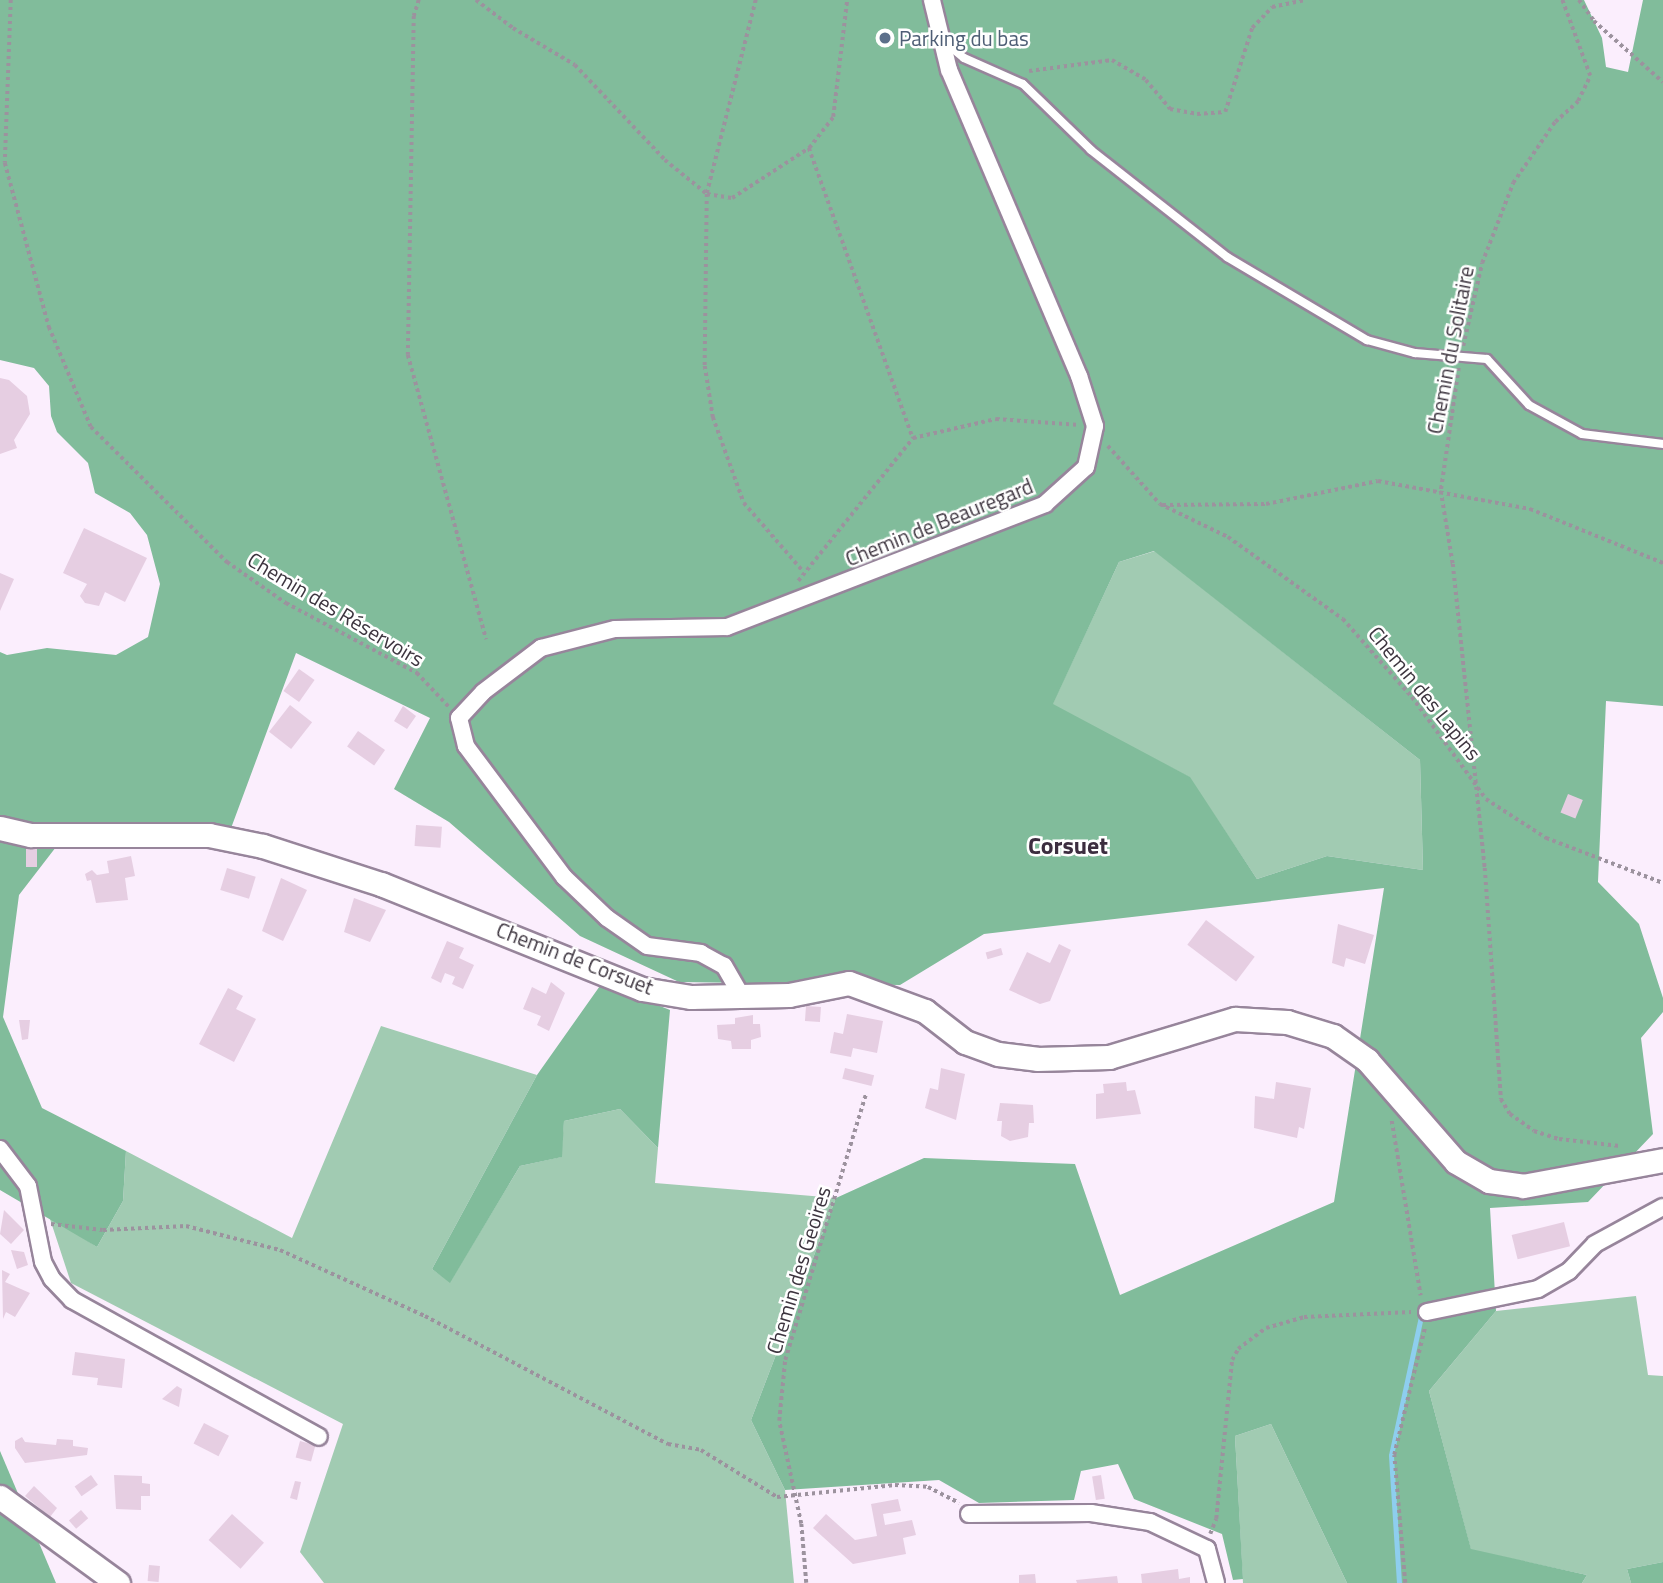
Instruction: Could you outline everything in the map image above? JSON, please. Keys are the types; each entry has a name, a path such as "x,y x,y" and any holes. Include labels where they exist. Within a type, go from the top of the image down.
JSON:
{"street":[{"path":"932,0 938,37 1079,376 1095,426"},
{"name":"Chemin de Beauregard","path":"459,718 483,691 541,648 615,629 727,627 1045,504 1086,467 1095,426"},
{"path":"459,718 466,746 573,885 607,918 648,946 701,953 724,966 741,995"},
{"name":"Chemin de Corsuet","path":"0,828 31,835 209,835 263,846 381,884 642,989 691,997 789,995 849,983 925,1011 965,1042 998,1054 1037,1059 1109,1057 1235,1019 1287,1022 1333,1036 1367,1060 1402,1097 1455,1162 1489,1181 1523,1186 1663,1160"},
{"path":"0,1149 28,1185 35,1223 52,1279 72,1300 319,1437"},
{"path":"1427,1312 1538,1289 1569,1271 1595,1244 1663,1207"},
{"path":"0,1497 118,1583"},
{"path":"969,1514 1117,1515 1150,1522 1207,1549 1216,1583"}],"lane":[{"path":"938,37 964,58 1023,84 1091,150 1227,257 1367,340 1415,353 1461,354 1487,359 1529,405 1582,434 1663,444"}],"path":[{"name":"Chemin des Réservoirs","path":"11,0 5,163 49,327 91,427 227,562 286,603 417,673 459,718"},
{"path":"419,0 414,16 408,355 486,639"},
{"path":"476,0 575,65 665,160 707,194 732,198 809,148 833,117 847,0"},
{"path":"756,0 707,194 705,366 713,417 744,503 803,571"},
{"path":"1003,75 1112,60 1146,80 1170,108 1197,114 1225,112 1252,28 1272,7 1306,0"},
{"name":"Chemin du Solitaire","path":"1473,776 1453,564 1441,491 1461,354 1482,263 1513,183 1555,122 1578,101 1590,76 1562,0"},
{"path":"1579,0 1594,21 1663,82"},
{"path":"809,148 913,438"},
{"path":"784,607 803,571 913,438 996,419 1095,426"},
{"name":"Chemin des Lapins","path":"1095,426 1116,458 1160,504 1228,537 1343,619 1412,697 1473,776 1485,868 1501,1099 1510,1114 1534,1131 1559,1139 1623,1146"},
{"path":"1160,504 1266,504 1378,481 1530,509 1663,564"},
{"path":"1473,776 1486,799 1546,838 1663,883"},
{"name":"Chemin des Geoires","path":"806,1583 796,1498 779,1421 785,1360 866,1094"},
{"path":"1402,1097 1392,1111 1392,1132 1413,1260 1427,1312 1394,1455 1405,1583"},
{"path":"35,1223 103,1230 186,1226 279,1250 425,1316 668,1444 701,1450 777,1497 796,1498 895,1485 928,1487 957,1501 969,1514"},
{"path":"1207,1549 1216,1519 1232,1360 1238,1349 1266,1328 1304,1317 1427,1312"}],"green space":[{"path":"0,0 1584,0 1602,38 1606,67 1628,72 1643,0 1663,0 1663,706 1606,701 1598,882 1639,924 1663,998 1663,1012 1641,1038 1653,1134 1588,1202 1490,1208 1496,1311 1429,1391 1471,1549 1587,1575 1582,1583 1347,1583 1271,1424 1235,1436 1243,1579 1233,1580 1222,1534 1134,1499 1118,1464 1081,1471 1074,1500 979,1503 939,1480 785,1490 751,1420 836,1198 924,1158 1075,1164 1120,1295 1334,1202 1384,888 984,934 900,985 679,982 580,936 449,822 394,789 430,718 296,653 227,839 66,834 19,895 3,1017 42,1108 126,1151 123,1201 97,1247 0,1190 0,652 7,655 47,648 116,655 148,637 160,584 147,535 130,513 95,493 88,463 57,432 51,416 49,386 34,368 0,360","holes":["1154,551 1420,760 1423,870 1327,856 1257,879 1190,777 1053,704 1119,562"]},
{"path":"1155,551 1420,760 1423,870 1327,856 1257,879 1189,777 1052,705 1119,562"},
{"path":"602,983 670,1010 658,1148 620,1109 564,1121 562,1157 520,1166 450,1283 432,1269 537,1075"},
{"path":"381,1026 537,1075 432,1269 450,1282 520,1166 561,1157 564,1121 620,1109 658,1148 655,1183 836,1198 751,1420 785,1490 794,1583 324,1583 300,1552 343,1424 71,1283 49,1216 97,1247 123,1201 126,1151 292,1238"},
{"path":"1636,1296 1648,1375 1663,1376 1663,1562 1627,1569 1631,1583 1582,1583 1587,1575 1471,1550 1429,1391 1496,1311"},
{"path":"1271,1424 1347,1583 1243,1583 1235,1436"},
{"path":"0,1451 56,1583 0,1583"},
{"path":"1663,1562 1663,1583 1631,1583 1627,1569"}],"building":[{"path":"0,378 9,380 27,396 30,414 14,440 17,448 0,454"},
{"path":"84,528 147,558 125,602 105,592 99,606 85,603 80,596 87,584 63,573"},
{"path":"0,573 14,579 0,611"},
{"path":"299,669 315,680 299,702 284,691"},
{"path":"290,705 312,722 291,749 269,732"},
{"path":"403,706 416,716 407,729 394,721"},
{"path":"358,731 385,750 374,765 347,747"},
{"path":"1568,794 1583,800 1575,819 1561,813"},
{"path":"416,825 442,827 440,848 415,846"},
{"path":"26,847 37,847 37,867 26,867"},
{"path":"131,856 135,876 125,878 128,900 96,903 91,880 87,881 85,874 92,870 97,875 109,873 107,861"},
{"path":"227,868 256,877 249,899 220,890"},
{"path":"281,878 307,890 283,941 262,931"},
{"path":"354,898 386,910 370,942 344,932"},
{"path":"1206,920 1255,957 1236,981 1187,945"},
{"path":"1338,924 1374,935 1365,964 1346,958 1344,967 1332,963"},
{"path":"447,941 464,948 459,958 474,965 463,989 452,984 455,977 445,973 441,983 431,978"},
{"path":"1059,944 1071,950 1050,1001 1040,1004 1009,990 1027,952 1050,963"},
{"path":"1001,948 1003,955 988,959 986,952"},
{"path":"551,982 565,993 549,1031 537,1025 541,1016 523,1009 532,987 546,994"},
{"path":"228,988 243,996 236,1009 256,1019 234,1062 199,1044"},
{"path":"806,1006 821,1007 820,1022 805,1021"},
{"path":"847,1014 883,1021 877,1053 853,1048 851,1057 830,1053 834,1032 843,1034"},
{"path":"753,1015 753,1024 760,1024 761,1037 751,1040 751,1049 732,1049 731,1041 718,1039 717,1025 735,1024 735,1018"},
{"path":"19,1020 30,1020 28,1039 22,1040"},
{"path":"845,1068 874,1075 871,1086 842,1079"},
{"path":"941,1068 965,1074 956,1120 925,1108 930,1088 938,1090"},
{"path":"1126,1082 1127,1091 1135,1090 1141,1114 1096,1119 1096,1094 1104,1093 1103,1084"},
{"path":"1276,1082 1311,1088 1304,1129 1299,1127 1297,1138 1254,1128 1255,1096 1274,1099"},
{"path":"1000,1103 1033,1105 1034,1123 1029,1123 1028,1137 1010,1141 1001,1136 1002,1121 997,1121"},
{"path":"4,1210 24,1230 11,1244 0,1234"},
{"path":"1564,1222 1570,1246 1518,1259 1512,1235"},
{"path":"11,1250 24,1252 28,1265 17,1269"},
{"path":"2,1270 10,1274 5,1282 30,1293 15,1317 6,1312 3,1319"},
{"path":"75,1352 125,1359 122,1388 97,1385 98,1378 72,1375"},
{"path":"177,1386 182,1389 179,1407 162,1399"},
{"path":"204,1423 229,1436 219,1456 194,1443"},
{"path":"22,1437 25,1442 56,1445 57,1439 73,1440 73,1446 88,1448 87,1455 25,1463 15,1448 15,1441"},
{"path":"300,1441 315,1445 311,1462 296,1457"},
{"path":"91,1475 98,1485 81,1496 75,1486"},
{"path":"114,1475 142,1476 142,1483 150,1484 150,1496 141,1496 141,1510 116,1509"},
{"path":"1101,1475 1105,1499 1096,1500 1092,1476"},
{"path":"295,1481 301,1482 297,1500 290,1498"},
{"path":"34,1486 57,1508 50,1517 25,1496"},
{"path":"898,1499 901,1511 883,1514 885,1525 912,1520 916,1535 903,1538 906,1554 853,1564 813,1528 826,1514 855,1540 877,1536 871,1504"},
{"path":"81,1510 88,1518 76,1529 69,1520"},
{"path":"232,1514 264,1543 241,1569 209,1540"},
{"path":"149,1565 160,1566 159,1582 148,1581"},
{"path":"1178,1569 1179,1579 1190,1577 1190,1583 1142,1583 1141,1574"},
{"path":"1035,1574 1036,1583 1019,1583 1019,1575"},
{"path":"1117,1576 1118,1583 1077,1583 1076,1580"}],"waterway":[{"path":"1399,1583 1391,1455 1421,1316"}],"place":[{"name":"Parking du bas","path":"885,38"}],"district":[{"name":"Corsuet","path":"1068,846"}]}
